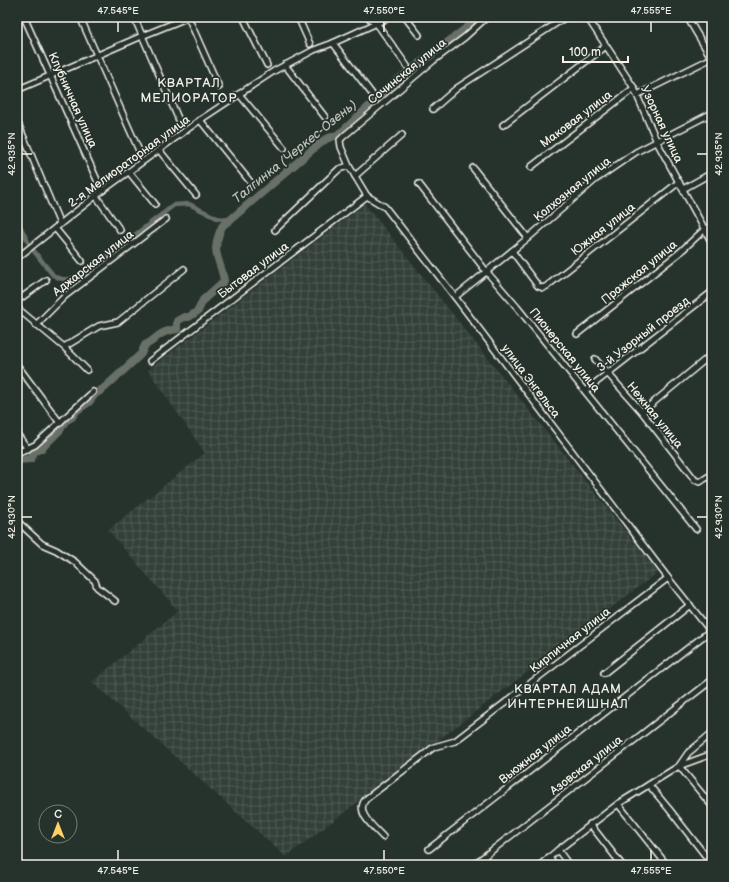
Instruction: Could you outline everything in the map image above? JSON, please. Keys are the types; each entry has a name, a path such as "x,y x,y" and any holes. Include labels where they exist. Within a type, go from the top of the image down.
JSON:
{"street":[{"name":"Клубничная улица","path":"24,17 102,191"},
{"path":"80,17 140,154"},
{"path":"134,17 181,125"},
{"path":"17,90 188,17 219,87"},
{"path":"243,17 267,65"},
{"path":"298,17 310,44"},
{"path":"368,17 377,24 407,66"},
{"name":"2-я Мелиораторная улица","path":"17,258 102,191 200,120 274,71 314,50 377,24 390,17"},
{"path":"405,17 419,35"},
{"name":"Сочинская улица","path":"340,140 433,61 465,37 487,17"},
{"path":"433,109 457,88 566,17"},
{"name":"Узорная улица","path":"587,17 634,88 657,142 712,243"},
{"path":"637,95 712,58 688,17"},
{"path":"333,43 372,94"},
{"path":"504,125 606,46"},
{"path":"285,65 325,117"},
{"name":"Маковая улица","path":"531,167 634,88"},
{"path":"239,94 284,148"},
{"name":"Колхозная улица","path":"455,297 528,238 595,180 636,152 712,112"},
{"path":"200,120 252,184"},
{"path":"17,121 60,224"},
{"path":"355,176 402,134"},
{"name":"улица Энгельса","path":"340,140 341,146 350,166 367,196 385,207 668,578 711,632"},
{"path":"159,150 196,195"},
{"path":"275,230 339,169 350,166"},
{"path":"473,168 528,238"},
{"path":"129,172 155,204"},
{"path":"683,189 712,173"},
{"name":"Южная улица","path":"512,251 538,286 543,288 679,182"},
{"name":"Пионерская улица","path":"419,184 486,271 517,307 696,529"},
{"path":"96,196 120,230"},
{"name":"Бытовая улица","path":"150,361 367,196"},
{"name":"Аджарская улица","path":"36,325 65,296 166,219"},
{"name":"Пражская улица","path":"577,334 668,262 705,229 712,226"},
{"path":"55,228 82,261"},
{"path":"64,347 100,326 118,322 184,269"},
{"path":"17,301 46,280"},
{"name":"3-й Узорный проезд","path":"585,391 712,292"},
{"path":"17,308 64,347 87,370"},
{"path":"642,412 712,354"},
{"name":"Нежная улица","path":"595,359 642,412 695,480 700,482 712,474"},
{"path":"17,365 60,422"},
{"path":"17,453 35,445 93,392"},
{"path":"17,434 28,449"},
{"path":"17,521 42,544 56,550 75,562 95,581 97,587 115,601"},
{"name":"Кирпичная улица","path":"383,837 363,814 361,807 366,798 434,747 455,741 668,578"},
{"path":"604,673 690,605"},
{"name":"Вьюжная улица","path":"429,849 711,632"},
{"name":"Азовская улица","path":"473,865 712,680"},
{"path":"679,766 688,753 712,733"},
{"path":"540,865 590,824 618,804 679,766 712,754"},
{"path":"679,766 712,806"},
{"path":"648,785 670,809 677,821 712,864"},
{"path":"618,804 667,865"},
{"path":"590,824 622,865"},
{"path":"558,850 569,865"},
{"path":"549,857 554,865"}],"shaded area":[{"path":"365,204 658,572 286,857 92,682 178,611 108,530 205,453 148,370"}],"waterway":[{"name":"Талгинка (Черкес-Озень)","path":"17,460 31,459 34,452 42,448 60,430 65,421 72,417 76,411 89,402 95,394 103,389 141,354 145,345 162,333 177,329 177,321 184,317 189,317 198,311 203,300 224,281 216,247 219,234 224,225 313,149 326,139 337,135 344,130 394,83 481,17"},
{"path":"33,250 53,275 63,279 71,279 81,276 174,205 189,204 217,218 230,220"},
{"path":"17,220 28,242"}],"district":[{"name":"КВАРТАЛ МЕЛИОРАТОР","path":"189,90"},
{"name":"КВАРТАЛ АДАМ ИНТЕРНЕЙШНАЛ","path":"568,696"}]}
